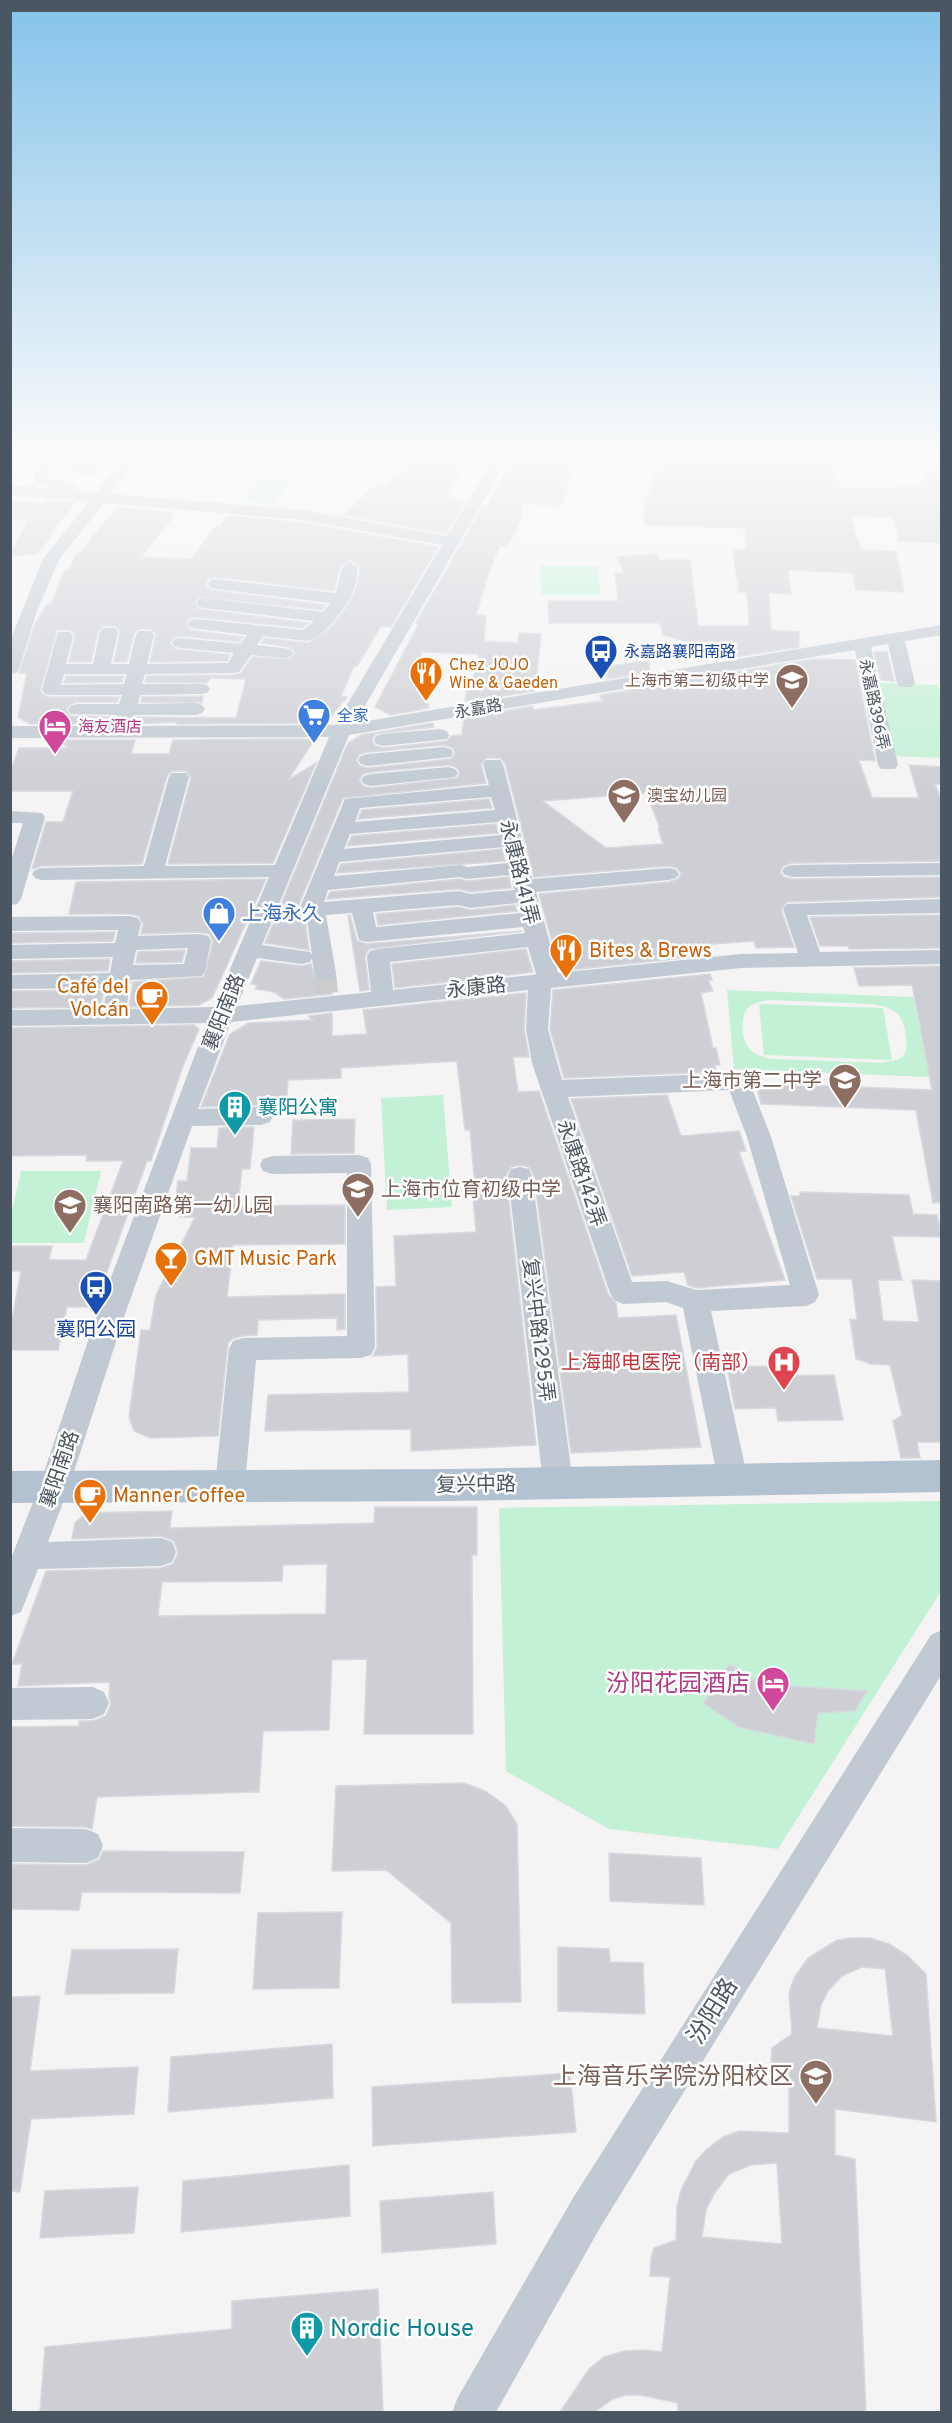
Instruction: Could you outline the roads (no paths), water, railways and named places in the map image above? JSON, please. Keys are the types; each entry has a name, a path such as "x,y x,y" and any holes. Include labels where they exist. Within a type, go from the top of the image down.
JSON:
{"main road":[{"name":"复兴中路","path":"10,1487 558,1483 942,1476"}],"street":[{"path":"10,669 29,611 48,566"},
{"name":"襄阳南路","path":"10,1602 54,1486 110,1317 222,1015 249,950 282,871 359,740 442,566"},
{"path":"197,624 307,636 327,618 341,599 348,586 344,577"},
{"path":"216,584 341,599"},
{"path":"205,603 327,618"},
{"path":"56,669 233,668 258,631"},
{"name":"永嘉路","path":"10,732 122,732 359,740 941,631"},
{"path":"102,669 109,632"},
{"path":"122,732 145,635"},
{"path":"64,636 51,690 201,689"},
{"path":"895,638 906,683"},
{"path":"182,643 284,653"},
{"name":"永嘉路396弄","path":"862,644 888,765"},
{"path":"77,710 196,709"},
{"path":"375,801 359,740 442,744"},
{"name":"永康路141弄","path":"493,764 524,883 545,980"},
{"path":"371,780 448,773"},
{"path":"153,873 179,777"},
{"path":"500,790 352,803 310,910 459,897 470,901 524,883"},
{"path":"343,829 507,815"},
{"path":"10,818 35,817 19,844 11,897"},
{"path":"332,856 513,840"},
{"path":"792,871 935,869 942,905 794,909 811,959"},
{"path":"42,874 282,871"},
{"path":"321,884 461,871 524,883 669,874"},
{"path":"361,906 367,935 534,929"},
{"path":"318,919 327,990"},
{"path":"10,924 130,923 113,1017"},
{"path":"383,998 378,956 534,929"},
{"path":"10,952 200,941 194,972 10,982"},
{"path":"249,950 302,957"},
{"name":"永康路","path":"10,1018 222,1015 327,990 383,998 741,961 942,957"},
{"name":"永康路142弄","path":"545,980 537,1029 544,1063 623,1293 668,1291 694,1301"},
{"path":"553,1089 737,1081 759,1137 806,1295 694,1301 732,1479"},
{"path":"183,1118 261,1116"},
{"path":"230,1485 243,1349 361,1347 359,1164 272,1165"},
{"name":"复兴中路1295弄","path":"520,1176 558,1483"},
{"path":"28,1556 161,1552"},
{"name":"汾阳路","path":"473,2412 586,2212 942,1645"},
{"path":"10,1704 93,1703"},
{"path":"10,1845 86,1846"}],"tunnel":[{"path":"325,973 327,993"}],"place":[{"name":"永嘉路襄阳南路","path":"601,680"},
{"name":"Chez JOJO Wine & Gaeden","path":"426,702"},
{"name":"上海市第二初级中学","path":"792,709"},
{"name":"全家","path":"314,744"},
{"name":"海友酒店","path":"55,755"},
{"name":"澳宝幼儿园","path":"624,824"},
{"name":"上海永久","path":"219,942"},
{"name":"Bites & Brews","path":"566,979"},
{"name":"Café del Volcán","path":"152,1026"},
{"name":"上海市第二中学","path":"845,1109"},
{"name":"襄阳公寓","path":"235,1136"},
{"name":"上海市位育初级中学","path":"358,1218"},
{"name":"襄阳南路第一幼儿园","path":"70,1234"},
{"name":"GMT Music Park","path":"171,1287"},
{"name":"襄阳公园","path":"96,1316"},
{"name":"上海邮电医院（南部）","path":"784,1391"},
{"name":"Manner Coffee","path":"90,1524"},
{"name":"汾阳花园酒店","path":"773,1712"},
{"name":"上海音乐学院汾阳校区","path":"816,2105"},
{"name":"Nordic House","path":"307,2357"}]}
